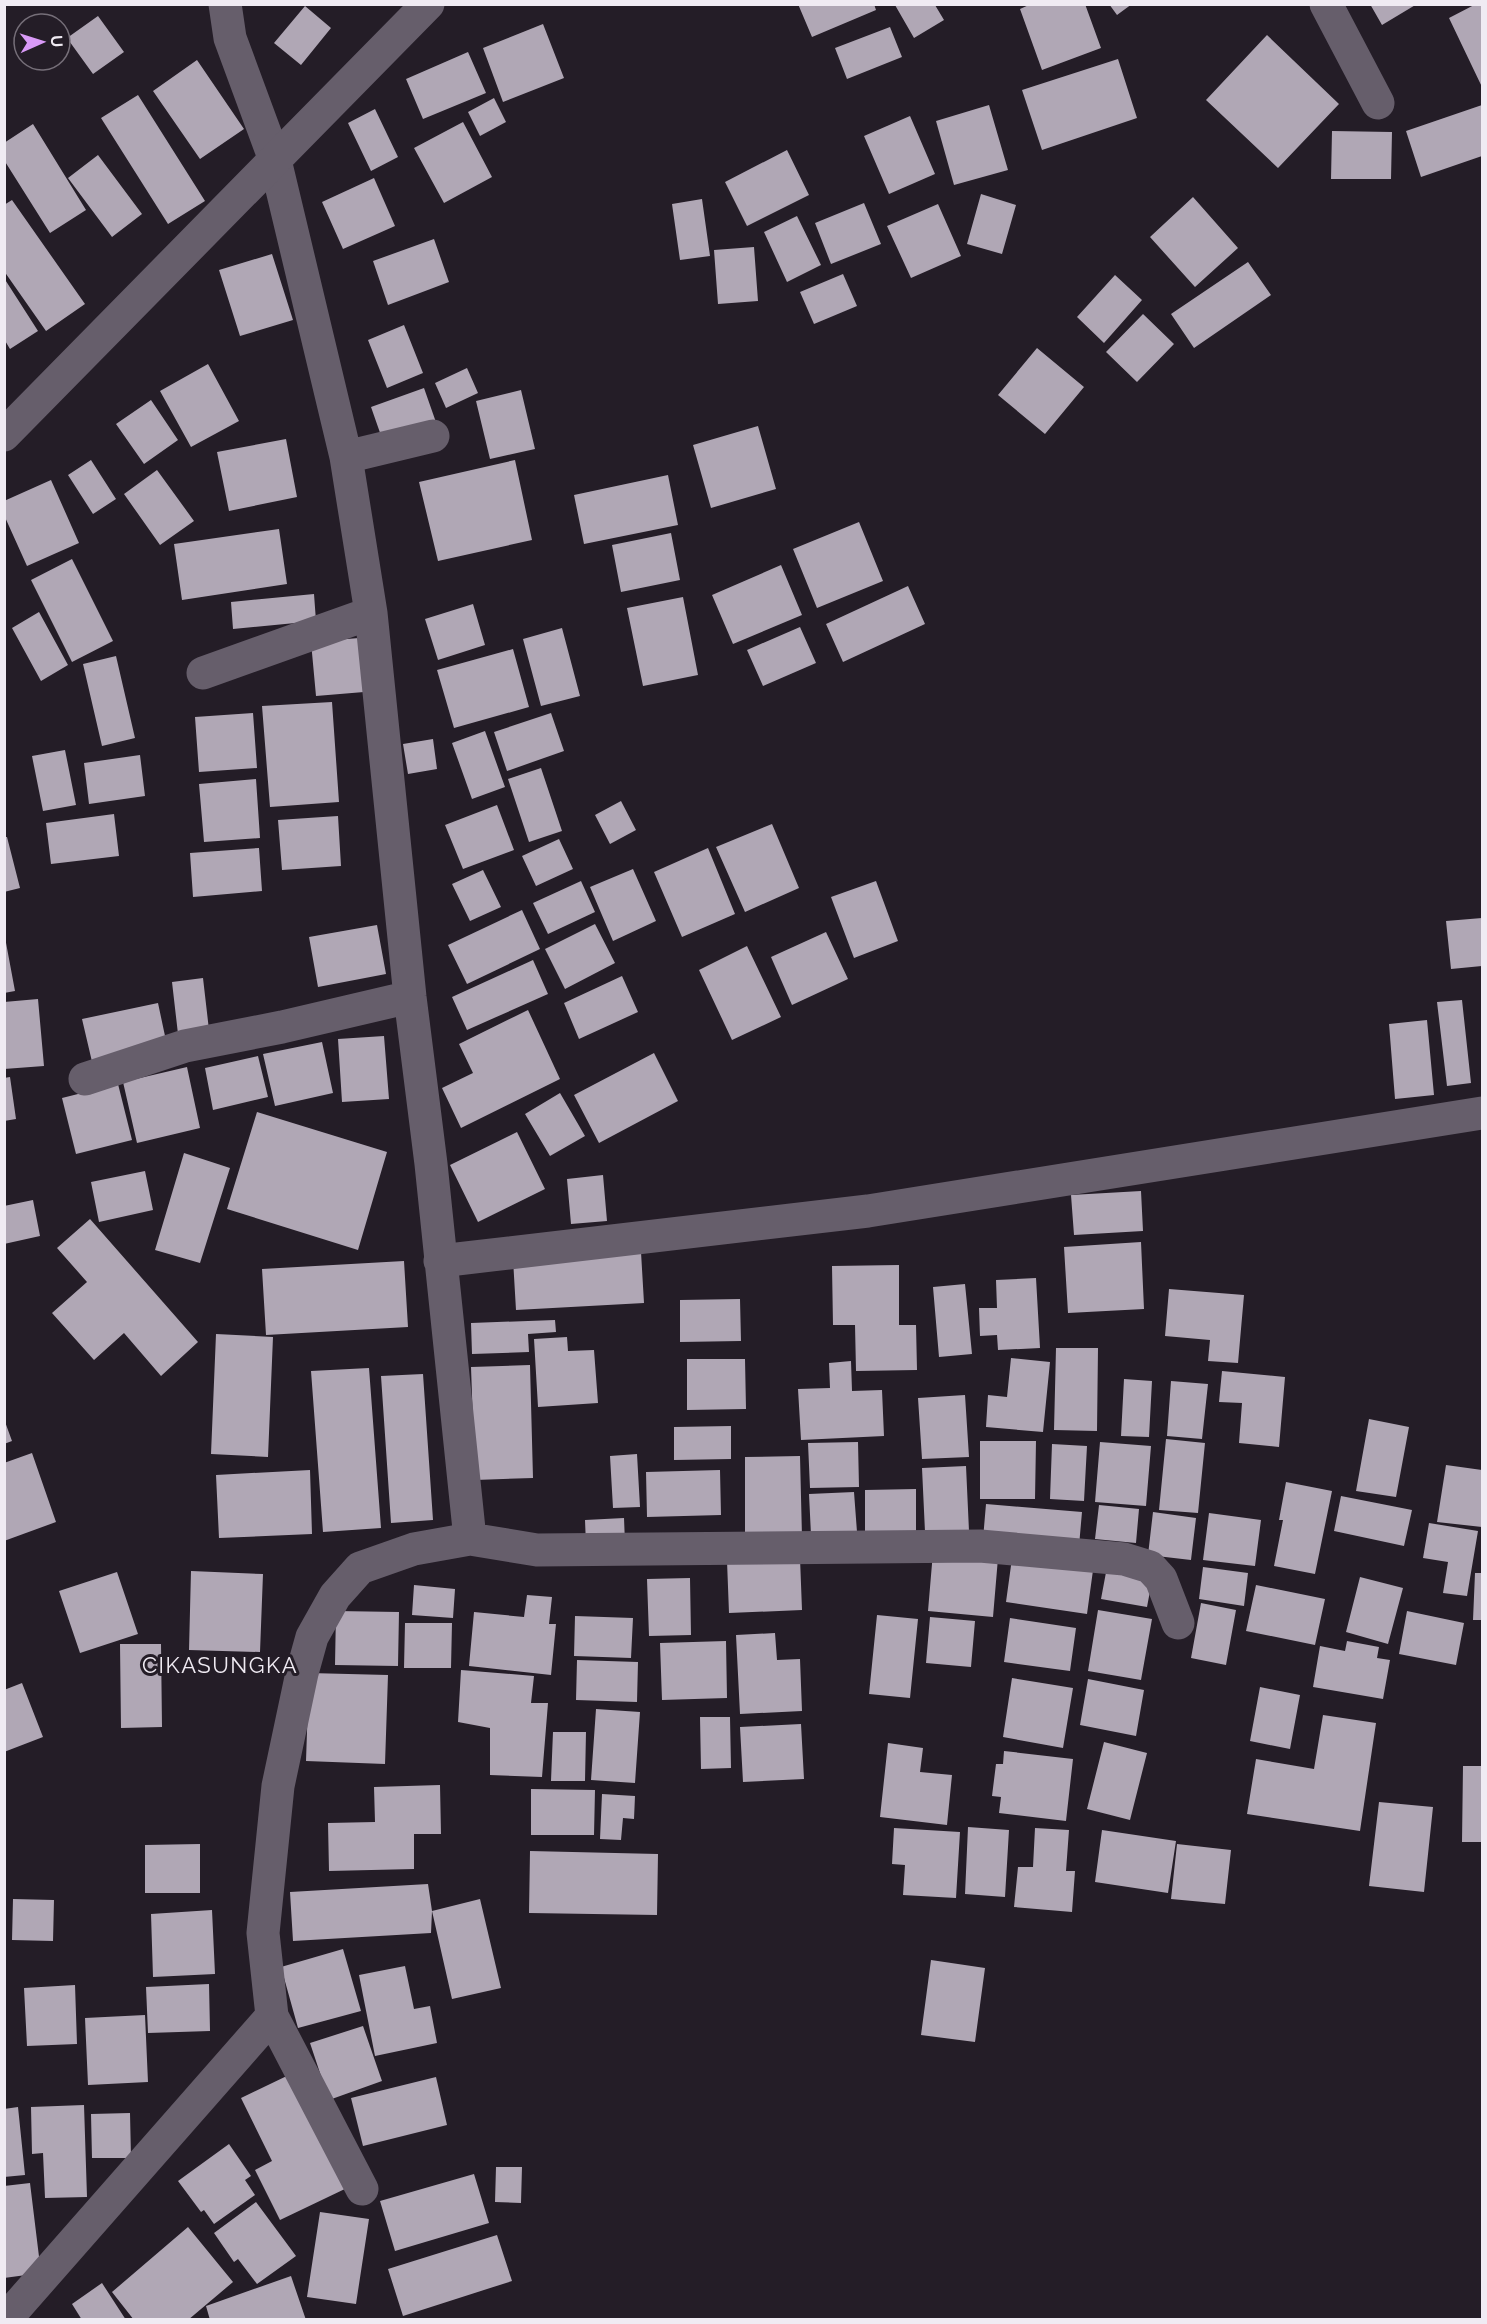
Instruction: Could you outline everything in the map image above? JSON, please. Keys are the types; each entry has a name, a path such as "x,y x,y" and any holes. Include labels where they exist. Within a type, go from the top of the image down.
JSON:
{"street":[{"path":"225,4 230,38 275,160 346,458 371,613 410,997 431,1164 470,1539"},
{"path":"4,435 428,4"},
{"path":"1326,4 1378,103"},
{"path":"346,458 433,436"},
{"path":"203,673 371,613"},
{"path":"86,1079 185,1046 282,1027 410,997"},
{"path":"440,1261 868,1211 1482,1113"},
{"path":"362,2189 272,2016 263,1933 278,1786 302,1673 312,1637 334,1596 360,1569 414,1550 470,1539 537,1550 980,1546 1124,1558 1150,1567 1161,1579 1178,1623"},
{"path":"5,2319 272,2016"}],"building":[{"path":"798,4 874,4 876,10 812,37"},
{"path":"1031,4 1085,4 1101,48 1042,70 1020,9"},
{"path":"1109,4 1132,4 1117,15"},
{"path":"1370,4 1417,4 1382,25"},
{"path":"1476,4 1482,4 1482,87 1449,18"},
{"path":"895,5 935,5 944,20 914,38"},
{"path":"305,6 331,28 301,65 274,43"},
{"path":"98,16 124,52 93,74 72,45 72,34"},
{"path":"543,24 564,78 503,102 483,48"},
{"path":"890,27 902,57 847,79 835,48"},
{"path":"1267,35 1339,104 1278,168 1206,100"},
{"path":"468,52 486,93 423,119 406,79"},
{"path":"1118,59 1137,118 1042,150 1022,90"},
{"path":"197,60 244,129 200,159 153,91"},
{"path":"138,95 205,201 168,224 101,118"},
{"path":"494,98 506,122 480,136 468,112"},
{"path":"989,105 1008,170 954,185 936,121"},
{"path":"1482,105 1482,156 1421,177 1406,131"},
{"path":"375,109 398,157 371,171 348,123"},
{"path":"910,116 935,174 889,194 864,136"},
{"path":"463,122 492,177 444,203 414,148"},
{"path":"33,124 86,210 50,233 4,160 4,143"},
{"path":"1332,131 1392,132 1391,179 1331,179"},
{"path":"787,150 809,195 747,226 725,182"},
{"path":"98,155 142,214 112,237 68,178"},
{"path":"374,178 395,226 343,249 322,202"},
{"path":"981,194 1016,205 1002,254 967,244"},
{"path":"1193,197 1238,248 1195,287 1150,237"},
{"path":"702,199 710,256 680,260 672,204"},
{"path":"12,200 85,304 46,331 4,271 4,205"},
{"path":"864,203 881,244 831,264 815,223"},
{"path":"938,204 961,256 911,278 887,226"},
{"path":"797,216 821,265 787,282 764,232"},
{"path":"434,239 449,282 388,305 373,261"},
{"path":"754,247 758,301 718,304 714,250"},
{"path":"272,254 293,320 240,336 219,270"},
{"path":"1248,262 1271,295 1194,348 1171,314"},
{"path":"843,274 857,306 814,324 800,292"},
{"path":"1115,275 1142,300 1104,343 1077,317"},
{"path":"4,278 38,331 10,349 4,339"},
{"path":"1143,314 1174,344 1137,382 1106,352"},
{"path":"404,325 423,373 387,388 368,340"},
{"path":"1037,348 1084,387 1045,434 998,395"},
{"path":"208,364 239,421 191,447 160,391"},
{"path":"467,368 478,393 446,408 435,383"},
{"path":"424,388 438,428 385,447 371,407"},
{"path":"521,390 535,449 490,459 476,401"},
{"path":"151,400 178,440 144,464 116,424"},
{"path":"758,426 776,489 711,508 693,445"},
{"path":"286,439 297,497 229,511 217,452"},
{"path":"91,460 116,499 93,514 68,475"},
{"path":"515,460 532,540 438,561 419,482"},
{"path":"157,470 194,521 160,545 124,494"},
{"path":"668,475 678,525 584,544 574,495"},
{"path":"51,480 79,543 27,566 4,515 4,501"},
{"path":"859,522 883,581 817,608 793,549"},
{"path":"279,529 287,584 182,600 174,544"},
{"path":"671,533 680,580 621,592 612,545"},
{"path":"72,559 113,641 72,662 31,580"},
{"path":"781,565 802,615 733,644 712,595"},
{"path":"908,586 925,624 843,662 826,624"},
{"path":"314,594 316,621 233,629 231,602"},
{"path":"683,597 698,675 643,686 627,608"},
{"path":"473,604 485,645 438,660 425,619"},
{"path":"39,612 68,665 41,681 12,628"},
{"path":"800,627 816,663 763,686 747,650"},
{"path":"562,628 580,696 541,706 523,639"},
{"path":"359,638 364,692 316,696 311,642"},
{"path":"513,649 529,707 454,728 437,670"},
{"path":"116,656 135,738 102,746 83,664"},
{"path":"332,702 339,802 270,807 262,706"},
{"path":"253,713 257,768 199,772 195,717"},
{"path":"551,713 564,751 507,771 494,732"},
{"path":"485,731 505,787 472,799 452,743"},
{"path":"433,739 437,769 408,774 403,744"},
{"path":"65,750 76,805 43,811 32,756"},
{"path":"140,755 145,796 89,804 84,763"},
{"path":"541,768 562,831 529,842 508,779"},
{"path":"256,779 260,838 204,842 199,784"},
{"path":"621,801 636,830 610,844 595,815"},
{"path":"497,805 514,850 463,869 445,825"},
{"path":"114,814 119,856 51,864 46,823"},
{"path":"338,816 341,866 282,870 278,820"},
{"path":"772,824 799,888 745,912 716,847"},
{"path":"4,837 7,837 20,888 4,892"},
{"path":"559,839 573,869 536,886 522,856"},
{"path":"259,848 262,891 193,897 190,853"},
{"path":"708,848 735,914 682,937 654,872"},
{"path":"633,869 656,921 613,941 590,887"},
{"path":"483,870 501,907 470,921 452,884"},
{"path":"581,881 595,912 548,934 533,903"},
{"path":"876,881 898,941 854,958 831,897"},
{"path":"522,910 540,949 467,984 448,945"},
{"path":"1482,918 1482,966 1451,969 1446,921"},
{"path":"595,924 615,963 565,989 545,949"},
{"path":"377,925 386,974 318,987 309,937"},
{"path":"4,932 15,991 4,993"},
{"path":"826,932 848,979 792,1005 771,957"},
{"path":"747,946 781,1017 732,1040 699,970"},
{"path":"533,960 548,994 467,1030 452,997"},
{"path":"622,976 638,1012 579,1039 564,1003"},
{"path":"203,978 209,1030 178,1034 172,982"},
{"path":"38,999 44,1066 4,1069 4,1002"},
{"path":"1462,1000 1471,1083 1447,1086 1437,1002"},
{"path":"158,1003 168,1050 93,1066 82,1019"},
{"path":"528,1010 560,1079 461,1128 442,1088 473,1073 459,1044"},
{"path":"1427,1020 1434,1095 1395,1099 1389,1024"},
{"path":"384,1036 389,1099 342,1102 338,1039"},
{"path":"322,1042 333,1093 275,1106 263,1054"},
{"path":"654,1053 678,1101 599,1143 574,1095"},
{"path":"258,1056 268,1097 213,1110 205,1068"},
{"path":"187,1067 200,1128 137,1143 123,1082"},
{"path":"10,1077 16,1119 4,1121 4,1078"},
{"path":"118,1084 132,1140 76,1154 62,1098"},
{"path":"560,1093 585,1136 550,1156 525,1114"},
{"path":"257,1112 387,1152 358,1250 227,1209"},
{"path":"517,1132 545,1189 478,1222 450,1165"},
{"path":"184,1153 230,1168 200,1263 155,1250"},
{"path":"145,1171 153,1210 99,1222 91,1182"},
{"path":"603,1175 607,1221 571,1224 567,1179"},
{"path":"1141,1191 1143,1231 1074,1235 1071,1195"},
{"path":"33,1200 40,1236 4,1244 4,1206"},
{"path":"90,1219 198,1342 161,1376 124,1333 94,1360 52,1313 87,1282 57,1248"},
{"path":"1141,1242 1144,1309 1068,1313 1064,1247"},
{"path":"641,1252 644,1303 516,1310 513,1259"},
{"path":"404,1261 408,1327 266,1335 262,1269"},
{"path":"899,1265 899,1325 916,1325 917,1370 856,1371 855,1325 833,1325 832,1266"},
{"path":"1036,1278 1040,1348 998,1350 997,1335 980,1336 979,1308 997,1308 996,1280"},
{"path":"965,1284 972,1354 939,1357 933,1287"},
{"path":"1169,1289 1244,1295 1238,1363 1208,1361 1210,1340 1165,1336"},
{"path":"740,1299 741,1341 680,1342 680,1300"},
{"path":"555,1320 556,1332 528,1334 529,1352 472,1354 471,1323"},
{"path":"216,1334 273,1337 268,1457 211,1454"},
{"path":"567,1337 568,1351 594,1350 598,1403 538,1407 534,1339"},
{"path":"1056,1348 1098,1348 1097,1431 1054,1430"},
{"path":"1011,1358 1050,1362 1043,1432 986,1427 988,1395 1007,1397"},
{"path":"687,1359 745,1359 746,1409 687,1410"},
{"path":"851,1361 852,1391 882,1390 884,1436 801,1440 798,1389 830,1388 829,1363"},
{"path":"530,1365 533,1478 475,1480 471,1367"},
{"path":"369,1368 381,1528 323,1532 311,1371"},
{"path":"1222,1371 1285,1377 1279,1447 1239,1443 1242,1403 1219,1402"},
{"path":"423,1374 433,1520 391,1523 381,1376"},
{"path":"1124,1379 1152,1381 1149,1437 1121,1436"},
{"path":"1171,1381 1208,1384 1202,1439 1167,1436"},
{"path":"965,1395 969,1457 922,1459 918,1398"},
{"path":"4,1419 12,1441 4,1444"},
{"path":"1369,1419 1409,1427 1396,1497 1356,1491"},
{"path":"731,1426 731,1459 674,1460 674,1427"},
{"path":"1166,1439 1205,1443 1198,1513 1159,1510"},
{"path":"980,1441 1036,1441 1035,1499 980,1499"},
{"path":"858,1442 859,1487 810,1488 808,1443"},
{"path":"1100,1442 1151,1446 1146,1506 1095,1502"},
{"path":"1052,1444 1087,1446 1084,1501 1050,1499"},
{"path":"32,1453 56,1522 4,1541 4,1463"},
{"path":"637,1454 640,1507 613,1508 610,1456"},
{"path":"800,1456 802,1537 745,1537 745,1457"},
{"path":"1446,1465 1482,1470 1482,1527 1437,1522"},
{"path":"966,1466 969,1531 925,1532 922,1468"},
{"path":"310,1470 312,1534 219,1538 216,1475"},
{"path":"720,1470 721,1515 647,1517 646,1472"},
{"path":"1286,1482 1332,1491 1315,1574 1274,1566 1283,1520 1279,1520"},
{"path":"916,1489 916,1535 865,1535 865,1490"},
{"path":"854,1492 857,1532 811,1535 809,1494"},
{"path":"1341,1496 1412,1510 1404,1546 1334,1531"},
{"path":"986,1504 1082,1512 1079,1546 983,1539"},
{"path":"1099,1505 1139,1509 1136,1543 1095,1539"},
{"path":"1153,1512 1196,1518 1191,1560 1148,1555"},
{"path":"1209,1513 1261,1520 1255,1566 1203,1560"},
{"path":"624,1518 625,1543 586,1545 585,1520"},
{"path":"1429,1523 1478,1531 1467,1596 1443,1593 1448,1562 1423,1558"},
{"path":"1013,1551 1094,1563 1087,1614 1006,1602"},
{"path":"933,1552 998,1558 993,1617 928,1611"},
{"path":"800,1558 802,1610 729,1613 727,1561"},
{"path":"1107,1567 1153,1575 1147,1607 1101,1599"},
{"path":"1203,1567 1248,1573 1244,1606 1199,1599"},
{"path":"191,1571 263,1574 260,1652 189,1650"},
{"path":"117,1572 138,1634 80,1653 59,1591"},
{"path":"1475,1573 1482,1573 1482,1620 1473,1620"},
{"path":"1360,1577 1403,1588 1388,1644 1346,1632"},
{"path":"690,1578 691,1635 649,1636 647,1579"},
{"path":"414,1585 455,1589 453,1618 412,1615"},
{"path":"1256,1585 1325,1599 1315,1645 1246,1631"},
{"path":"527,1595 552,1597 549,1624 556,1624 551,1675 469,1666 474,1612 524,1617"},
{"path":"1201,1603 1236,1610 1226,1665 1191,1658"},
{"path":"1098,1610 1152,1619 1141,1680 1088,1671"},
{"path":"336,1611 399,1612 398,1666 335,1665"},
{"path":"1407,1611 1464,1623 1456,1665 1399,1654"},
{"path":"877,1615 918,1619 910,1698 869,1694"},
{"path":"575,1616 633,1618 631,1658 574,1656"},
{"path":"930,1617 975,1621 971,1667 926,1663"},
{"path":"1010,1618 1076,1628 1070,1671 1004,1662"},
{"path":"405,1623 452,1623 451,1668 404,1668"},
{"path":"775,1633 777,1660 800,1659 802,1711 740,1714 736,1635"},
{"path":"726,1641 727,1698 662,1700 660,1643"},
{"path":"1347,1641 1379,1647 1377,1658 1390,1660 1383,1699 1313,1687 1320,1646 1345,1651"},
{"path":"120,1644 161,1644 162,1727 121,1728"},
{"path":"577,1660 638,1662 637,1702 576,1700"},
{"path":"461,1670 534,1676 531,1703 548,1703 542,1777 490,1775 490,1728 458,1722"},
{"path":"309,1673 388,1675 385,1764 306,1761"},
{"path":"1012,1678 1073,1688 1063,1748 1003,1737"},
{"path":"1088,1679 1144,1690 1136,1736 1080,1725"},
{"path":"22,1683 43,1737 4,1752 4,1690"},
{"path":"1260,1687 1300,1695 1290,1749 1250,1741"},
{"path":"596,1709 640,1712 635,1783 591,1780"},
{"path":"1323,1715 1376,1723 1360,1831 1247,1814 1256,1759 1314,1769"},
{"path":"700,1717 730,1717 731,1768 701,1769"},
{"path":"801,1724 804,1779 743,1782 740,1727"},
{"path":"553,1732 586,1732 585,1781 551,1781"},
{"path":"1104,1742 1147,1753 1130,1820 1087,1809"},
{"path":"888,1743 923,1748 920,1772 952,1775 947,1825 880,1817"},
{"path":"1004,1751 1073,1759 1066,1821 999,1813 1001,1797 992,1796 996,1764 1003,1764"},
{"path":"1463,1766 1482,1766 1482,1842 1462,1842"},
{"path":"440,1785 441,1834 414,1834 414,1869 329,1871 328,1823 375,1822 374,1787"},
{"path":"531,1789 595,1790 594,1835 531,1835"},
{"path":"602,1794 635,1796 634,1819 623,1818 621,1840 600,1839"},
{"path":"1379,1802 1433,1807 1424,1892 1369,1886"},
{"path":"968,1827 1009,1830 1005,1897 965,1894"},
{"path":"894,1828 960,1832 956,1898 903,1895 905,1865 892,1864"},
{"path":"1035,1828 1069,1830 1066,1871 1075,1871 1072,1912 1014,1907 1018,1867 1033,1867"},
{"path":"1102,1830 1176,1841 1168,1893 1095,1882"},
{"path":"200,1844 200,1893 145,1893 145,1845"},
{"path":"1177,1844 1231,1850 1225,1904 1171,1899"},
{"path":"530,1851 658,1854 657,1915 529,1913"},
{"path":"428,1884 432,1911 431,1933 293,1941 290,1892"},
{"path":"13,1899 54,1900 53,1941 12,1940"},
{"path":"480,1899 501,1988 452,1999 432,1911"},
{"path":"212,1910 215,1974 153,1977 151,1914"},
{"path":"343,1949 361,2011 298,2028 281,1967"},
{"path":"931,1960 985,1968 975,2042 921,2035"},
{"path":"405,1966 414,2009 430,2006 437,2043 375,2056 359,1975"},
{"path":"209,1984 210,2031 148,2033 146,1987"},
{"path":"75,1985 77,2044 27,2046 24,1988"},
{"path":"145,2015 148,2082 88,2085 85,2018"},
{"path":"363,2026 382,2081 329,2100 310,2043"},
{"path":"293,2073 349,2187 280,2220 255,2170 272,2161 241,2098"},
{"path":"436,2077 447,2125 363,2146 351,2098"},
{"path":"84,2105 87,2197 45,2198 43,2153 32,2154 31,2107"},
{"path":"18,2107 25,2175 4,2177 4,2109"},
{"path":"130,2113 131,2158 92,2158 91,2114"},
{"path":"229,2144 251,2176 245,2180 255,2195 214,2224 204,2210 201,2212 178,2181"},
{"path":"496,2167 522,2167 521,2203 495,2202"},
{"path":"474,2174 489,2223 395,2251 380,2201"},
{"path":"30,2183 41,2273 4,2278 4,2186"},
{"path":"256,2202 296,2256 257,2284 238,2259 234,2262 214,2233"},
{"path":"320,2212 369,2219 356,2304 307,2297"},
{"path":"188,2227 233,2282 188,2320 134,2320 112,2292"},
{"path":"497,2235 512,2281 403,2316 388,2269"},
{"path":"291,2276 306,2320 210,2320 206,2306"},
{"path":"102,2283 126,2320 82,2320 72,2304"}],"district":[{"name":"CIKASUNGKA","path":"220,1665"}]}
